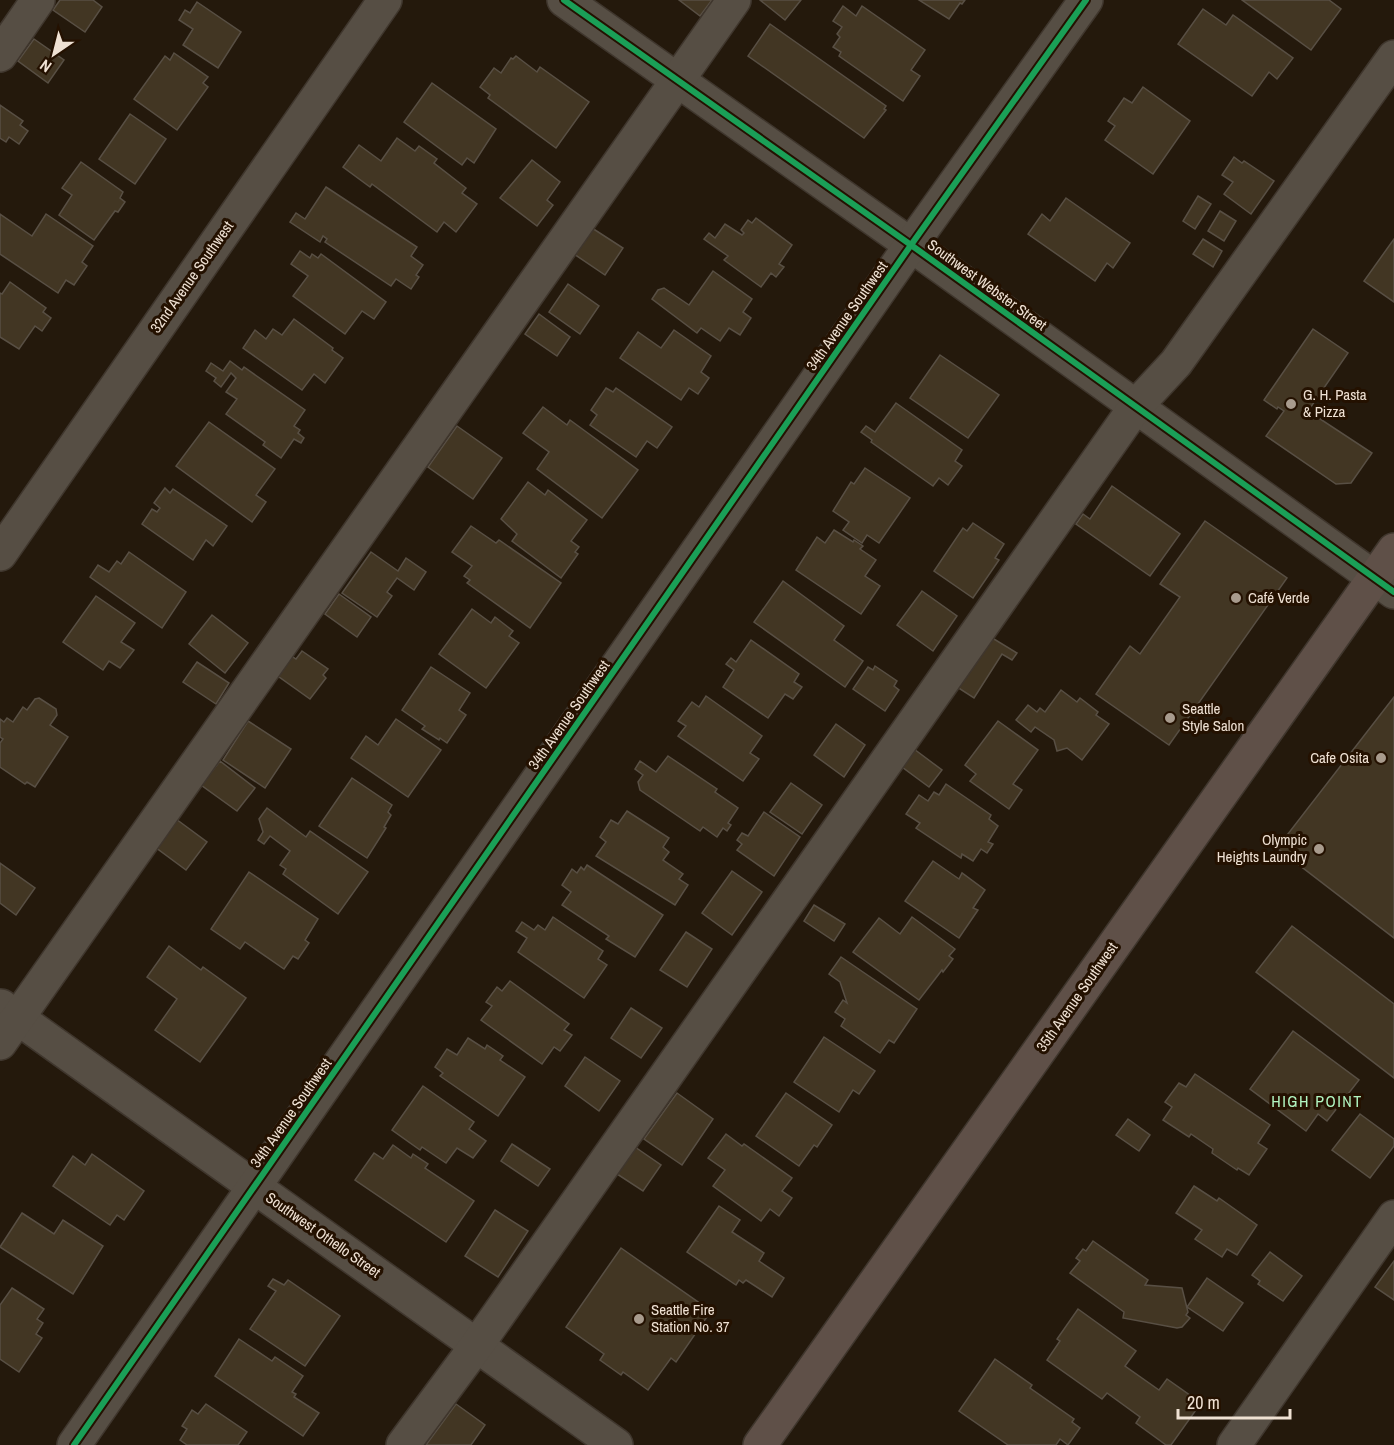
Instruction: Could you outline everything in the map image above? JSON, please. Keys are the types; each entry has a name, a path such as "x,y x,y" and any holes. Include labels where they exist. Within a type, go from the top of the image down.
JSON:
{"main road":[{"name":"35th Avenue Southwest","path":"760,1445 1384,585 1394,550"}],"street":[{"path":"0,55 38,0"},
{"name":"32nd Avenue Southwest","path":"0,554 385,0"},
{"name":"Southwest Webster Street","path":"564,0 911,245 1384,585"},
{"path":"6,1022 734,0"},
{"name":"34th Avenue Southwest","path":"74,1445 911,245 1086,0"},
{"path":"404,1445 1004,613 1048,550 1136,406 1176,363 1394,57"},
{"name":"Southwest Othello Street","path":"6,1022 255,1187 616,1445"},
{"path":"1234,1445 1394,1217"}],"building":[{"path":"60,0 93,0 102,7 85,32 53,10"},
{"path":"679,0 712,0 700,16"},
{"path":"760,0 801,0 785,20"},
{"path":"919,0 965,0 962,4 960,3 949,19"},
{"path":"1242,0 1329,0 1341,9 1311,50"},
{"path":"197,2 241,32 218,68 183,45 193,29 179,20 185,10 190,13"},
{"path":"843,6 856,16 862,6 925,50 911,70 920,76 903,101 839,56 841,52 833,47 840,37 837,34 842,27 833,21"},
{"path":"1203,9 1226,25 1233,15 1293,58 1277,79 1269,72 1252,96 1178,44"},
{"path":"770,24 886,106 884,109 886,110 864,138 748,56"},
{"path":"34,39 64,60 48,83 18,61"},
{"path":"174,53 208,77 203,83 208,87 177,130 134,99 165,56 170,60"},
{"path":"516,56 537,72 540,67 589,102 556,148 488,98 490,95 480,87 494,68 501,73 511,58"},
{"path":"432,83 496,129 474,163 467,158 462,165 404,122"},
{"path":"1143,87 1190,121 1153,174 1105,140 1115,126 1108,121 1124,98 1132,103"},
{"path":"0,105 23,121 20,125 28,131 19,144 9,137 6,142 0,138"},
{"path":"130,114 166,139 135,184 99,159"},
{"path":"397,138 415,151 419,146 437,159 434,163 466,188 462,193 477,204 456,232 444,222 437,232 372,184 370,187 343,167 359,145 381,161"},
{"path":"1234,157 1274,181 1251,214 1224,194 1233,182 1222,175"},
{"path":"532,160 560,182 547,200 553,205 537,226 500,198"},
{"path":"81,162 123,192 120,198 125,202 118,212 115,211 94,240 59,215 72,195 62,188"},
{"path":"326,187 417,247 411,256 423,265 411,289 396,279 391,286 325,242 327,239 323,236 320,242 290,222 296,213 305,219"},
{"path":"1198,196 1211,204 1195,229 1183,221"},
{"path":"1066,198 1130,243 1113,268 1107,263 1095,281 1028,234 1042,214 1050,221"},
{"path":"1220,211 1236,221 1224,241 1208,231"},
{"path":"0,214 32,236 46,214 93,246 82,262 87,266 74,285 66,280 58,293 0,254"},
{"path":"756,218 792,245 779,264 784,267 776,277 771,273 761,287 724,260 728,256 704,239 709,233 715,238 725,224 742,235 744,233 741,230 748,220 752,223"},
{"path":"592,228 623,248 605,275 574,254"},
{"path":"1203,239 1222,251 1213,267 1193,254"},
{"path":"1394,239 1394,302 1364,281"},
{"path":"300,251 310,258 312,254 318,258 321,254 386,302 374,319 362,311 345,334 293,296 308,276 291,264"},
{"path":"713,271 752,299 743,312 751,318 740,335 729,328 720,341 701,328 697,333 652,299 658,290 664,288 689,305"},
{"path":"10,282 46,308 43,312 51,318 42,331 35,326 19,349 0,337 0,293 2,294"},
{"path":"568,284 599,306 580,334 549,312"},
{"path":"539,314 570,337 557,356 525,334"},
{"path":"294,319 343,358 325,383 314,374 302,390 243,348 255,330 266,339 273,329 282,335"},
{"name":"G. H. Pasta & Pizza","path":"1313,329 1348,353 1308,411 1372,453 1351,483 1336,484 1266,436 1284,411 1264,400"},
{"path":"674,330 711,356 701,372 709,378 698,394 689,388 681,400 620,358 638,332 661,348"},
{"path":"940,355 999,395 968,438 910,398"},
{"path":"230,361 242,370 244,367 305,410 294,426 300,430 298,433 304,438 301,443 294,439 281,458 263,445 265,442 226,414 237,399 226,392 236,378 231,373 221,387 214,381 216,378 206,371 211,363 223,371"},
{"path":"606,388 613,392 616,388 672,427 657,448 647,441 636,457 590,425 597,415 591,410"},
{"path":"896,403 962,450 955,461 962,466 948,485 939,478 933,486 871,442 872,440 861,432 866,426 875,432"},
{"path":"543,407 567,425 570,420 638,470 602,518 537,469 549,452 523,433"},
{"path":"209,422 275,469 256,495 266,502 252,522 176,466"},
{"path":"457,426 502,458 473,499 428,467"},
{"path":"865,468 910,498 879,543 867,535 862,543 843,530 849,522 833,511 851,482 854,484"},
{"path":"528,482 545,495 548,490 587,520 571,541 579,547 575,552 578,554 561,578 512,541 517,534 501,519"},
{"path":"1112,486 1180,534 1150,576 1076,524 1083,514 1090,519"},
{"path":"165,488 170,493 173,489 227,526 213,546 206,540 193,560 142,524 152,509 157,512 160,508 154,503"},
{"path":"1205,521 1287,578 1169,745 1096,694 1130,646 1140,654 1180,597 1160,584"},
{"path":"973,523 1004,544 995,558 999,560 973,598 934,571 963,528 967,531"},
{"path":"471,526 496,543 499,540 561,583 530,628 467,583 470,580 464,576 472,566 452,552"},
{"path":"834,530 863,546 860,549 876,560 865,576 880,586 861,614 796,570 817,537 825,543"},
{"path":"129,552 186,592 162,628 90,577 98,565 109,572 117,561 121,564"},
{"path":"371,552 398,571 406,558 426,572 414,590 397,578 387,592 392,596 377,617 342,593"},
{"path":"783,581 844,626 834,640 863,661 845,687 754,622"},
{"path":"922,591 957,616 933,651 897,625"},
{"path":"339,594 371,617 357,637 325,614"},
{"path":"96,596 135,623 121,642 134,650 120,668 109,661 103,670 63,642"},
{"path":"472,609 491,623 495,617 513,631 509,636 519,643 486,688 439,654"},
{"path":"212,615 248,643 225,673 189,644"},
{"path":"989,636 1017,653 1012,660 1002,654 974,698 957,687"},
{"path":"751,640 799,674 794,682 802,687 793,699 785,694 768,718 723,687 734,670 726,664 731,658 736,662"},
{"path":"302,651 328,669 323,675 326,678 310,699 275,674 290,655 296,659"},
{"path":"197,662 229,683 216,704 183,682"},
{"path":"875,666 897,681 894,686 899,690 885,711 853,689 868,667 873,670"},
{"path":"431,667 470,693 459,710 466,715 447,743 422,729 425,726 402,710"},
{"path":"1061,690 1077,702 1080,698 1098,712 1096,715 1109,724 1082,760 1067,748 1057,751 1054,740 1035,727 1031,732 1016,720 1028,705 1037,712 1040,708 1045,712"},
{"path":"706,696 762,736 750,753 759,759 743,781 678,736 686,726 678,721 692,702 699,707"},
{"path":"1394,697 1394,938 1277,848"},
{"path":"39,698 56,709 57,715 50,725 68,737 35,787 27,782 25,784 0,767 0,743 3,739 0,737 0,719 4,722 7,718 13,722 23,707 27,710 35,699"},
{"path":"396,719 441,750 408,797 351,758 366,736 378,745"},
{"path":"248,721 291,749 265,788 223,760"},
{"path":"998,721 1038,750 1013,784 1022,790 1009,809 970,781 976,774 965,765"},
{"path":"836,724 865,745 844,777 814,755"},
{"path":"914,749 942,770 929,787 902,767"},
{"path":"668,756 717,789 715,792 738,808 728,823 731,825 727,831 723,828 717,837 703,827 700,831 640,790 638,782 643,775 635,769 640,761 656,772"},
{"path":"220,761 255,788 237,811 201,785"},
{"path":"352,778 392,805 388,812 391,815 384,827 386,828 367,858 319,826"},
{"path":"791,783 822,805 802,834 770,812"},
{"path":"946,784 991,815 989,819 998,826 988,842 993,844 987,853 981,849 973,861 962,854 961,858 916,828 920,823 906,814 919,795 928,801 934,792 939,795"},
{"path":"267,808 306,837 310,831 368,872 338,914 283,874 286,869 280,865 290,851 270,836 264,844 258,840 263,832 259,819"},
{"path":"627,811 669,838 663,847 669,852 663,860 683,874 679,879 688,885 675,905 596,856 606,842 600,837 611,820 618,824"},
{"path":"764,812 800,837 774,876 737,850 742,844 737,840 742,833 748,836"},
{"path":"176,819 207,842 186,870 155,847"},
{"path":"933,861 959,879 962,873 985,890 973,908 978,910 959,938 905,901"},
{"path":"0,863 35,888 16,915 0,903"},
{"path":"587,865 663,915 635,957 606,939 609,936 562,905 571,892 562,885 572,869 577,873 581,867 584,870"},
{"path":"732,871 762,892 732,935 702,913"},
{"path":"249,872 318,919 305,940 309,943 298,959 293,956 284,969 245,942 240,949 211,929"},
{"path":"814,905 845,924 834,941 804,921"},
{"path":"553,917 603,951 598,959 607,965 584,998 518,952 527,938 516,931 522,922 534,930 538,925 545,930"},
{"path":"912,917 955,949 949,956 953,959 919,1000 853,952 879,918 900,934"},
{"path":"1292,926 1394,1004 1394,1078 1256,972"},
{"path":"686,932 712,949 687,987 660,970"},
{"path":"169,946 201,970 203,967 246,998 200,1062 155,1030 177,999 147,977"},
{"path":"841,957 917,1009 894,1043 889,1040 880,1053 841,1026 845,1019 835,1012 843,1000 847,1003 840,982 829,974"},
{"path":"510,981 569,1024 564,1030 572,1035 560,1051 554,1047 542,1064 481,1020 492,1006 486,1002 497,987 502,991"},
{"path":"631,1008 662,1028 641,1058 611,1038"},
{"path":"1293,1031 1359,1080 1327,1121 1318,1114 1306,1131 1250,1089"},
{"path":"824,1037 875,1071 859,1094 853,1090 839,1112 794,1082"},
{"path":"468,1038 485,1049 487,1045 503,1056 500,1060 525,1077 498,1116 440,1076 443,1073 435,1067 447,1049 457,1055"},
{"path":"585,1057 620,1081 599,1111 565,1086"},
{"path":"1195,1074 1270,1125 1258,1143 1267,1149 1249,1175 1238,1168 1237,1170 1212,1153 1213,1149 1191,1134 1189,1137 1163,1120 1172,1107 1165,1102 1179,1083 1186,1087"},
{"path":"423,1086 474,1122 469,1129 486,1141 473,1158 457,1148 446,1163 422,1147 420,1150 392,1130"},
{"path":"677,1093 713,1119 682,1165 644,1139"},
{"path":"786,1093 832,1125 817,1147 814,1145 799,1166 756,1136"},
{"path":"1360,1114 1394,1139 1394,1146 1370,1178 1332,1150"},
{"path":"1128,1119 1150,1135 1139,1151 1116,1135"},
{"path":"726,1134 792,1178 782,1191 792,1198 779,1216 770,1209 761,1221 713,1186 725,1170 708,1158"},
{"path":"512,1144 550,1169 538,1186 501,1161"},
{"path":"393,1145 411,1158 413,1154 428,1164 425,1168 474,1201 446,1242 355,1180 374,1153 383,1159"},
{"path":"635,1147 661,1165 643,1191 617,1174"},
{"path":"92,1154 144,1191 124,1220 117,1215 110,1225 53,1186 73,1156 85,1165"},
{"path":"1194,1186 1217,1201 1219,1198 1257,1225 1237,1255 1227,1249 1222,1257 1195,1239 1202,1230 1176,1213"},
{"path":"719,1206 740,1220 732,1232 764,1253 759,1261 784,1278 772,1297 746,1280 743,1283 739,1280 736,1285 687,1252"},
{"path":"495,1210 528,1231 498,1277 465,1256"},
{"path":"22,1213 54,1234 63,1220 103,1246 73,1294 0,1247"},
{"path":"1093,1241 1148,1280 1145,1285 1182,1288 1188,1312 1186,1315 1190,1318 1182,1327 1177,1328 1123,1318 1124,1312 1070,1273 1080,1261 1076,1258 1083,1249 1086,1251"},
{"name":"Seattle Fire Station No. 37","path":"621,1248 711,1311 676,1362 671,1358 648,1390 623,1372 621,1375 600,1360 604,1354 566,1327"},
{"path":"1270,1252 1302,1276 1283,1301 1258,1284 1260,1281 1252,1275"},
{"path":"1394,1261 1394,1300 1375,1287"},
{"path":"1207,1278 1243,1303 1223,1331 1187,1307"},
{"path":"273,1279 284,1285 288,1280 340,1316 305,1366 250,1329 276,1291 268,1286"},
{"path":"12,1288 44,1309 37,1319 43,1323 36,1334 42,1338 19,1372 0,1359 0,1305"},
{"path":"1078,1309 1136,1351 1125,1366 1159,1390 1167,1379 1201,1403 1171,1445 1166,1445 1136,1423 1140,1417 1107,1393 1102,1399 1047,1360 1060,1341 1057,1339"},
{"path":"239,1339 272,1361 275,1357 303,1376 292,1392 296,1394 294,1397 319,1413 303,1436 215,1376"},
{"path":"995,1359 1032,1385 1030,1388 1074,1419 1072,1422 1080,1428 1068,1445 1060,1439 1056,1445 1008,1445 959,1411"},
{"path":"206,1404 247,1432 238,1445 187,1445 180,1440 187,1429 182,1426 192,1410 198,1414"},
{"path":"456,1404 485,1425 471,1445 426,1445"}],"cycle path":[{"path":"564,0 911,245 1394,592"},
{"path":"74,1445 911,245 1086,0"}],"place":[{"name":"G. H. Pasta & Pizza","path":"1291,404"},
{"name":"Café Verde","path":"1236,598"},
{"name":"Seattle Style Salon","path":"1170,718"},
{"name":"Cafe Osita","path":"1381,758"},
{"name":"Olympic Heights Laundry","path":"1319,849"},
{"name":"Seattle Fire Station No. 37","path":"639,1319"}],"district":[{"name":"HIGH POINT","path":"1317,1101"}]}
